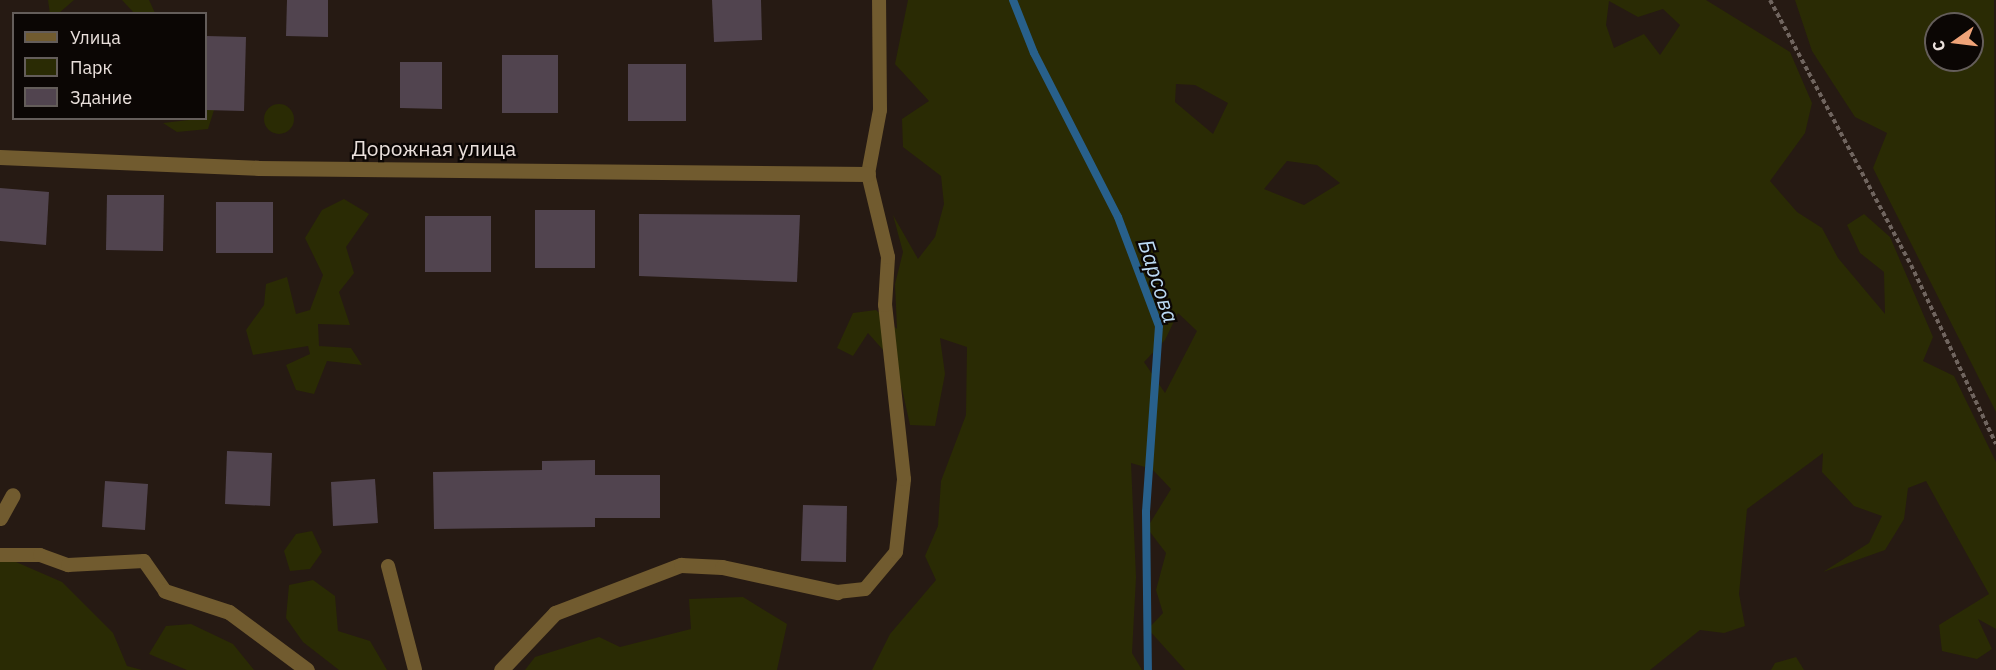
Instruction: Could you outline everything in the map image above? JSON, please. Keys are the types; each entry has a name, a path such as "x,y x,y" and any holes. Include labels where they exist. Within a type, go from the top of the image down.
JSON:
{"street":[{"name":"Дорожная улица","path":"0,157 258,168 868,174"},
{"path":"0,518 13,495"},
{"path":"501,670 555,613 681,565 722,567 837,592"},
{"path":"165,591 229,612 307,670"}],"lane":[{"path":"837,592 866,590 896,552 904,479 885,305 888,257 868,174 880,110 879,0"},
{"path":"0,555 40,555 68,566 144,561 165,591"},
{"path":"388,566 415,670"}],"path":[{"path":"1770,0 1911,265 1996,444"}],"green space":[{"path":"48,0 74,0 60,12 50,12"},
{"path":"122,0 149,0 155,12 133,12"},
{"path":"908,0 1706,0 1790,52 1812,103 1805,133 1770,181 1797,212 1822,228 1838,258 1885,314 1884,272 1860,253 1847,225 1864,214 1890,237 1933,337 1923,361 1954,376 1996,462 1996,629 1978,619 1992,649 1977,659 1942,651 1939,625 1989,594 1926,481 1908,488 1904,519 1885,550 1823,572 1869,543 1882,516 1854,506 1822,472 1823,453 1747,509 1739,594 1745,626 1724,633 1700,630 1650,670 1185,670 1148,629 1163,613 1156,590 1166,553 1147,528 1171,489 1152,469 1131,463 1136,577 1132,653 1142,670 872,670 890,634 936,580 925,556 938,526 941,481 966,415 967,347 940,338 945,374 935,426 910,425 902,389 884,351 868,333 853,356 837,348 853,313 876,310 897,329 895,284 903,252 893,215 918,259 935,237 944,204 941,176 903,147 902,119 929,101 895,64","holes":["1609,1 1638,17 1663,9 1680,25 1660,55 1644,34 1614,48 1606,25","1176,84 1195,85 1228,103 1213,134 1175,102","1287,161 1317,165 1340,183 1304,205 1264,189","1178,313 1197,331 1165,393 1144,362 1165,340"]},
{"path":"1795,0 1994,0 1996,412 1873,168 1887,133 1855,117 1812,51"},
{"path":"279,104 290,108 294,119 290,130 279,134 268,130 264,119 268,108"},
{"path":"207,110 214,110 208,129 177,132 163,123 207,120"},
{"path":"344,199 369,214 346,247 354,273 339,292 350,325 318,324 319,346 351,348 362,365 327,361 314,394 296,390 286,365 310,354 308,346 253,355 246,330 264,305 266,284 287,277 296,314 310,310 323,275 305,238 322,210"},
{"path":"312,531 322,552 310,569 290,571 284,551 296,534"},
{"path":"0,555 62,582 113,633 127,666 142,670 0,670"},
{"path":"313,580 335,596 338,631 370,641 387,670 339,670 303,642 286,618 289,585"},
{"path":"743,597 787,624 777,670 525,670 535,657 599,637 620,647 691,629 689,599"},
{"path":"191,624 233,644 254,670 187,670 149,654 166,626"},
{"path":"1796,657 1804,670 1771,670 1775,663"}],"building":[{"path":"287,0 328,0 328,37 286,36"},
{"path":"712,0 761,0 762,40 714,42"},
{"path":"207,36 246,37 244,111 207,110"},
{"path":"502,55 558,55 558,113 502,113"},
{"path":"400,62 442,62 442,109 400,108"},
{"path":"628,64 686,64 686,121 628,121"},
{"path":"0,188 49,192 46,245 0,241"},
{"path":"107,195 164,195 163,251 106,250"},
{"path":"216,202 273,202 273,253 216,253"},
{"path":"535,210 595,210 595,268 535,268"},
{"path":"639,214 800,215 797,282 639,276"},
{"path":"425,216 491,216 491,272 425,272"},
{"path":"227,451 272,453 270,506 225,504"},
{"path":"595,460 595,475 660,475 660,518 595,518 595,527 434,529 433,472 542,470 542,461"},
{"path":"375,479 378,523 333,526 331,482"},
{"path":"105,481 148,484 145,530 102,527"},
{"path":"803,505 847,506 846,562 801,561"}],"waterway":[{"name":"Барсова","path":"1013,0 1034,53 1118,217 1159,326 1146,512 1148,670"}]}
